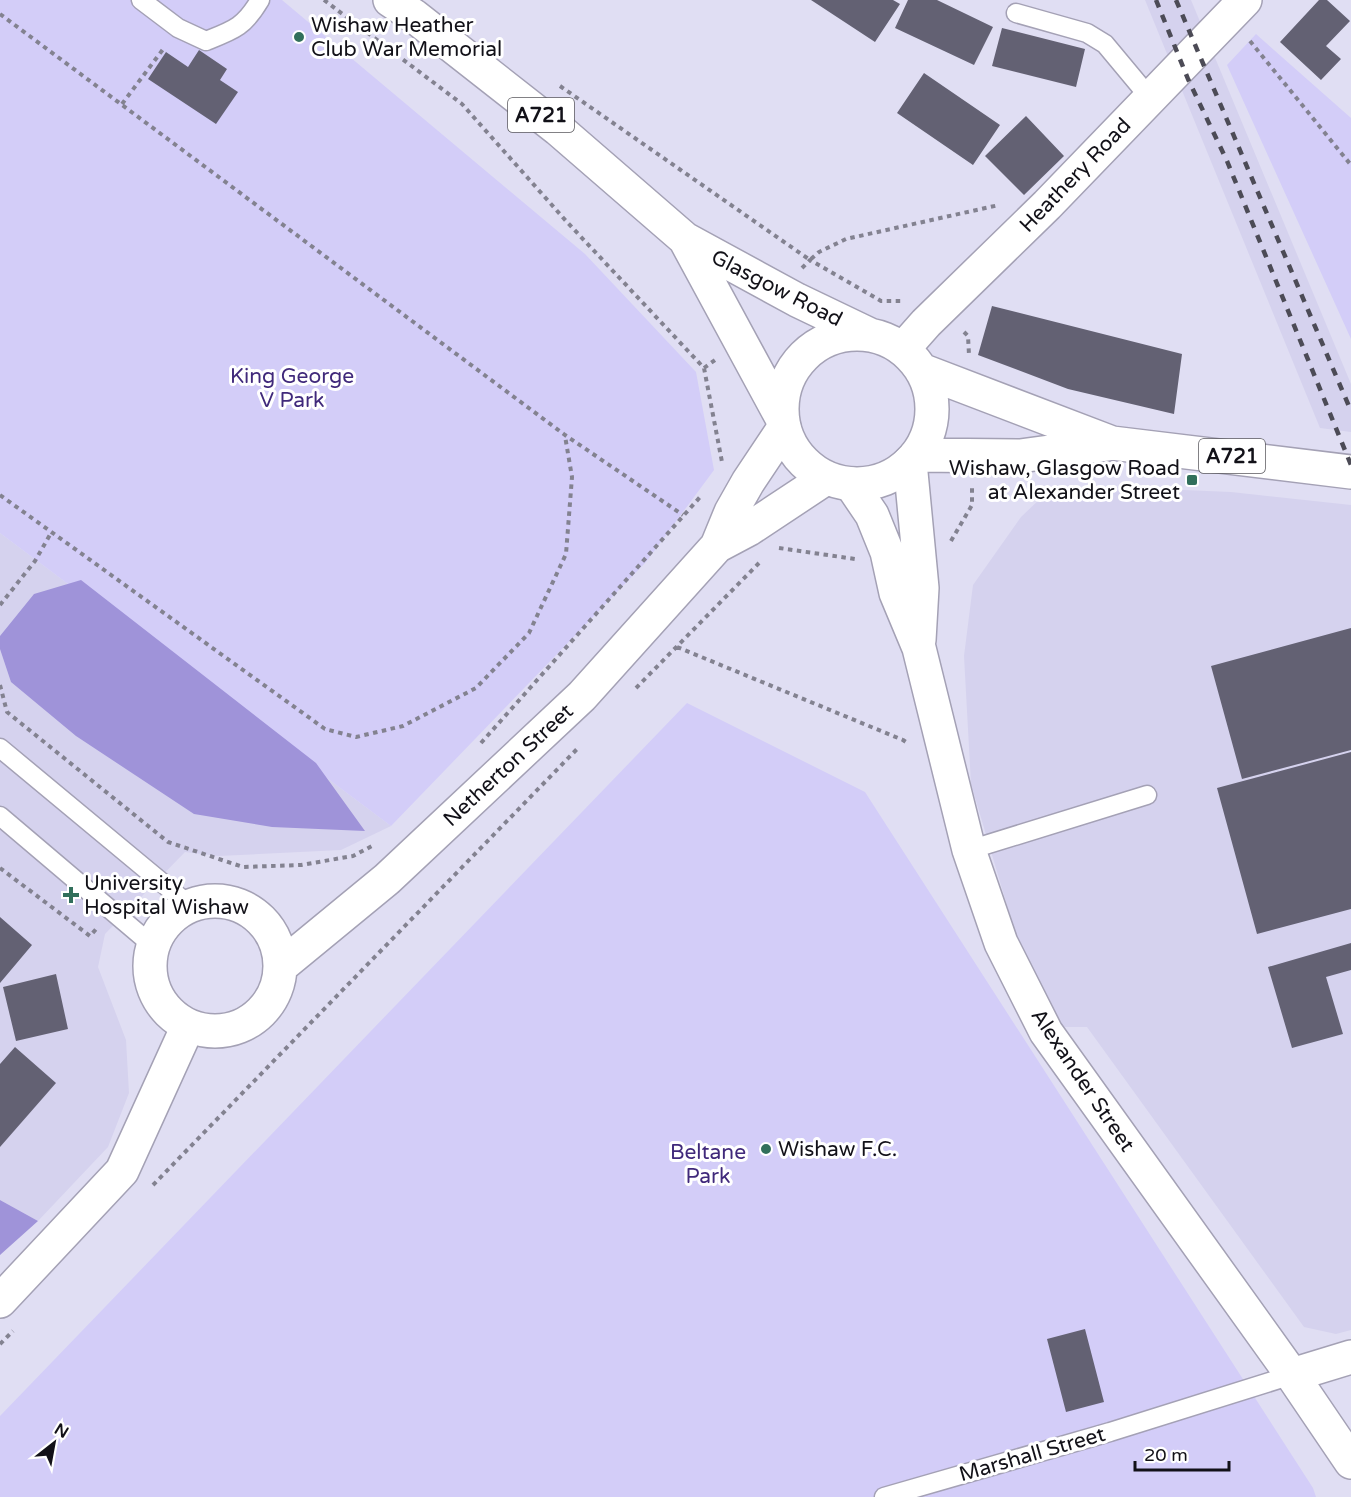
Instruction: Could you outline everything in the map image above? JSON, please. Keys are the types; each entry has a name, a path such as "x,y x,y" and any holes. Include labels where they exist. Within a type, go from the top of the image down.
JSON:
{"street":[{"name":"Glasgow Road","path":"410,5 685,239 797,300 870,335"},
{"name":"Heathery Road","path":"912,360 926,323 1047,205 1237,8"},
{"name":"Glasgow Road","path":"685,239 783,423"},
{"path":"847,334 870,335 887,340 912,360 928,388 931,421 926,439 913,458 893,475 873,482 838,481 804,462 794,448 783,423 783,393 792,371 806,354 825,341 847,334"},
{"name":"A721","path":"912,360 1112,443"},
{"name":"Netherton Street","path":"280,967 387,879 582,696 717,546 731,512 783,423"},
{"name":"A721","path":"913,458 1020,456 1112,443 1351,472"},
{"name":"Alexander Street","path":"913,458 922,588 919,648"},
{"name":"Netherton Street","path":"717,546 776,511 838,481"},
{"name":"Alexander Street","path":"838,481 872,515 887,552 896,593 919,648 969,850 1001,943 1046,1032 1292,1375 1351,1462"},
{"path":"208,901 231,902 245,908 263,922 277,946 279,981 272,998 258,1016 238,1028 210,1031 188,1026 163,1007 152,987 149,967 152,945 170,918 189,905 208,901"},
{"path":"8,1314 122,1171 188,1026"},
{"name":"Marshall Street","path":"1292,1375 1351,1357"}],"lane":[{"path":"141,0 178,28 206,41 238,28 251,15 260,0"},
{"path":"1016,13 1087,33 1105,44 1150,98"},
{"path":"0,748 189,905"},
{"path":"969,850 1147,795"},
{"path":"0,816 152,945"},
{"name":"Marshall Street","path":"884,1497 1110,1432 1292,1375"}],"path":[{"path":"324,0 462,104 567,222 704,368 724,471 748,482"},
{"path":"1237,8 1351,165"},
{"path":"0,14 565,435 683,515 620,589 480,744"},
{"path":"122,104 178,28"},
{"path":"555,82 810,260 819,252 846,239 1014,202 1047,205"},
{"path":"0,495 325,729 356,737 403,726 476,688 530,633 566,554 572,477 565,435"},
{"path":"776,511 784,525 774,547 859,559"},
{"path":"0,604 35,561 51,533"},
{"path":"635,689 766,555"},
{"path":"677,647 903,740 912,747"},
{"path":"0,685 7,712 168,842 243,867 302,865 353,855 373,846"},
{"path":"148,1190 586,740"},
{"path":"0,1344 8,1314"}],"shaded area":[{"path":"1145,0 1191,0 1351,384 1351,432 1320,428"},
{"path":"1089,486 1231,492 1351,505 1351,1330 1336,1334 1304,1327 1087,1027 1063,1027 1017,939 971,784 964,656 973,585 1021,517 1043,496"},
{"name":"University Hospital Wishaw","path":"0,533 391,826 341,850 219,856 185,852 105,934 98,967 126,1040 129,1093 108,1147 38,1221 0,1200"},
{"path":"81,580 316,763 365,831 272,827 194,814 76,736 11,682 0,649 0,636 34,594"},
{"path":"0,1200 38,1221 0,1255"}],"green space":[{"name":"King George V Park","path":"0,0 282,0 585,254 696,372 714,470 646,562 391,826 0,533"},
{"path":"1256,34 1351,118 1351,339 1227,65"},
{"name":"Beltane Park","path":"687,703 865,792 1313,1488 1316,1497 0,1497 0,1416"}],"building":[{"path":"811,0 893,0 900,4 875,42"},
{"path":"908,0 937,0 993,27 974,65 895,28"},
{"path":"1319,0 1327,0 1350,21 1326,46 1341,59 1321,80 1280,42"},
{"path":"1002,28 1085,49 1076,87 992,66"},
{"path":"199,50 227,69 220,80 238,92 216,124 148,79 166,52 188,67"},
{"path":"924,73 1000,125 973,165 897,113"},
{"path":"1026,116 1064,156 1024,195 985,156"},
{"path":"992,306 1182,354 1174,414 1068,389 978,355"},
{"path":"1351,628 1351,750 1242,779 1211,666"},
{"path":"1351,752 1351,909 1257,934 1217,788"},
{"path":"0,917 32,945 0,983"},
{"path":"1351,943 1351,970 1326,977 1343,1034 1292,1048 1268,967"},
{"path":"56,974 68,1029 16,1041 3,987"},
{"path":"15,1047 56,1083 0,1147 0,1064"},
{"path":"1085,1329 1104,1402 1066,1412 1047,1339"}],"railway":[{"path":"1156,0 1188,79 1227,161 1351,465"},
{"path":"1176,0 1351,411"}],"place":[{"name":"Wishaw Heather Club War Memorial","path":"299,37"},
{"name":"Wishaw, Glasgow Road at Alexander Street","path":"1192,480"},
{"name":"University Hospital Wishaw","path":"71,895"},
{"name":"Wishaw F.C.","path":"766,1149"}]}
